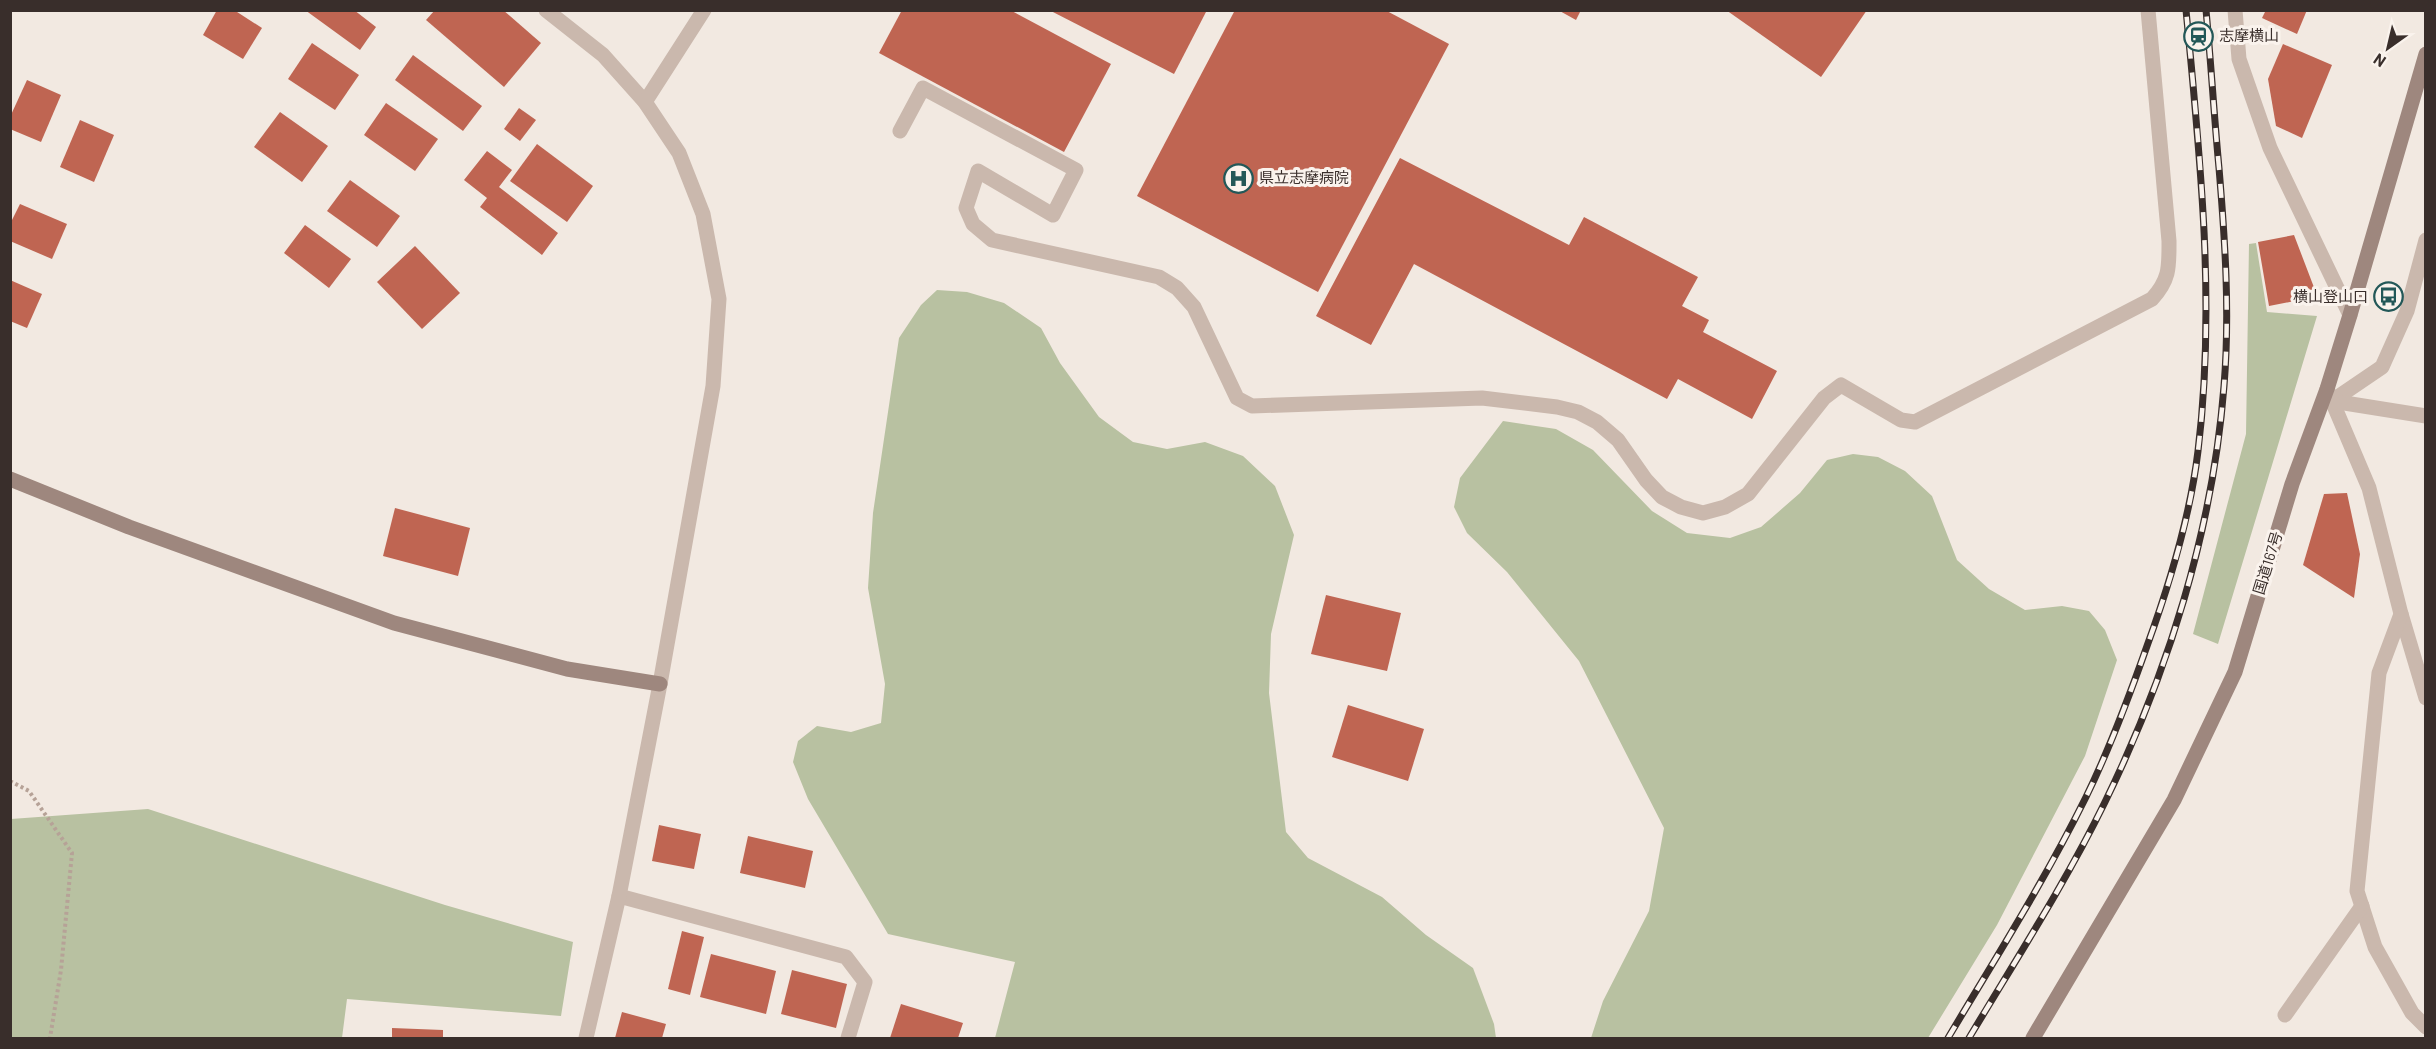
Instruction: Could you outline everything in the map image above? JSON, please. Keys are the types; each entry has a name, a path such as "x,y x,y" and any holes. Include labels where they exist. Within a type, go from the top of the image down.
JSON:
{"street":[{"path":"546,10 603,55 645,102 679,153 703,214 719,299 713,386 660,684 619,896 586,1038"},
{"path":"645,102 704,10"},
{"path":"900,131 923,88 1076,170 1053,215 978,171 966,208 973,224 992,240 1159,277 1177,288 1194,307 1238,398 1252,406 1482,398 1557,407 1578,412 1597,422 1618,440 1646,480 1662,497 1681,507 1703,513 1725,507 1748,494 1824,398 1841,385 1901,420 1915,422 2152,299 2163,287 2169,271 2169,241 2148,10"},
{"path":"2235,10 2239,59 2270,148 2350,315"},
{"name":"国道167号","path":"2033,1038 2174,800 2235,672 2292,484 2330,395 2350,315 2426,54"},
{"path":"2330,395 2382,367 2407,311 2426,240"},
{"path":"2330,395 2426,416"},
{"path":"2330,395 2368,488 2426,698"},
{"path":"10,479 129,527 394,623 567,669 660,684"},
{"path":"2401,614 2379,673 2357,891 2375,947 2412,1013 2426,1027"},
{"path":"619,896 846,957 865,982 849,1038"},
{"path":"2285,1015 2361,906"}],"path":[{"path":"10,781 29,791 72,853 61,970 50,1038"}],"green space":[{"path":"2256,243 2267,312 2317,316 2218,644 2193,634 2246,434 2249,244"},
{"path":"937,290 967,292 1004,303 1041,328 1060,363 1099,417 1133,442 1167,449 1205,442 1243,456 1275,486 1294,535 1271,634 1269,693 1286,832 1308,858 1382,897 1426,935 1473,968 1494,1024 1496,1038 995,1038 1015,962 888,934 808,799 793,762 798,741 817,726 851,732 881,723 885,684 868,588 873,513 899,338 921,305"},
{"path":"1503,421 1556,429 1593,450 1652,511 1687,533 1730,538 1761,527 1800,493 1827,460 1853,454 1878,457 1905,471 1932,496 1957,560 1989,589 2025,610 2062,606 2089,611 2105,630 2117,660 2085,756 1997,925 1928,1038 1591,1038 1603,1001 1649,911 1664,828 1579,661 1507,572 1467,533 1454,507 1460,478"},
{"path":"148,809 445,905 573,942 561,1016 347,999 342,1038 11,1038 11,819"}],"building":[{"path":"217,10 234,10 262,28 243,59 203,35"},
{"path":"305,10 354,10 376,27 360,50"},
{"path":"435,10 503,10 541,43 504,87 426,20"},
{"path":"902,10 1010,10 1111,64 1064,152 879,53"},
{"path":"1049,10 1207,10 1174,74"},
{"path":"1235,10 1385,10 1449,44 1318,292 1137,196"},
{"path":"1558,10 1581,10 1576,20"},
{"path":"1726,10 1867,10 1821,77"},
{"path":"2266,10 2307,10 2297,34 2262,18"},
{"path":"312,43 359,75 335,110 288,79"},
{"path":"2283,44 2332,65 2302,138 2276,126 2268,79"},
{"path":"413,55 482,106 463,131 395,80"},
{"path":"27,80 61,95 41,142 10,129 10,117"},
{"path":"386,103 438,139 415,171 364,135"},
{"path":"519,108 536,120 520,141 504,129"},
{"path":"280,112 328,146 302,182 254,147"},
{"path":"80,120 114,135 94,182 60,167"},
{"path":"537,144 593,186 567,222 510,181"},
{"path":"487,151 512,170 499,187 558,233 542,255 480,207 487,198 464,180"},
{"path":"1400,158 1569,245 1584,217 1698,277 1682,306 1709,320 1703,332 1777,371 1752,419 1678,379 1667,399 1414,264 1371,345 1316,316"},
{"path":"350,180 400,216 377,247 327,211"},
{"path":"20,204 67,224 52,259 10,241 10,224"},
{"path":"305,225 351,259 329,288 284,253"},
{"path":"2294,235 2315,290 2298,294 2300,300 2269,306 2258,242"},
{"path":"415,246 460,293 422,329 377,282"},
{"path":"10,280 42,294 27,328 10,321"},
{"path":"2347,493 2360,554 2354,598 2303,565 2324,494"},
{"path":"395,508 470,528 458,576 383,556"},
{"path":"1326,595 1401,613 1387,671 1311,654"},
{"path":"1348,705 1424,729 1408,781 1332,757"},
{"path":"659,825 701,834 694,869 652,861"},
{"path":"748,836 813,851 805,888 740,873"},
{"path":"682,931 704,937 690,995 668,989"},
{"path":"711,954 776,971 766,1014 700,997"},
{"path":"792,970 847,984 836,1028 781,1014"},
{"path":"901,1004 963,1023 958,1038 890,1038"},
{"path":"622,1012 666,1024 662,1038 615,1038"},
{"path":"392,1028 443,1030 443,1038 392,1038"}],"railway":[{"path":"1948,1038 2037,889 2095,779 2119,722 2155,622 2171,574 2190,501 2203,396 2206,286 2201,175 2186,10"},
{"path":"1969,1038 2090,833 2128,753 2167,651 2198,546 2210,493 2218,440 2227,331 2223,222 2206,10"}],"place":[{"name":"志摩横山","path":"2198,36"},
{"name":"県立志摩病院","path":"1238,178"},
{"name":"横山登山口","path":"2389,297"}]}
